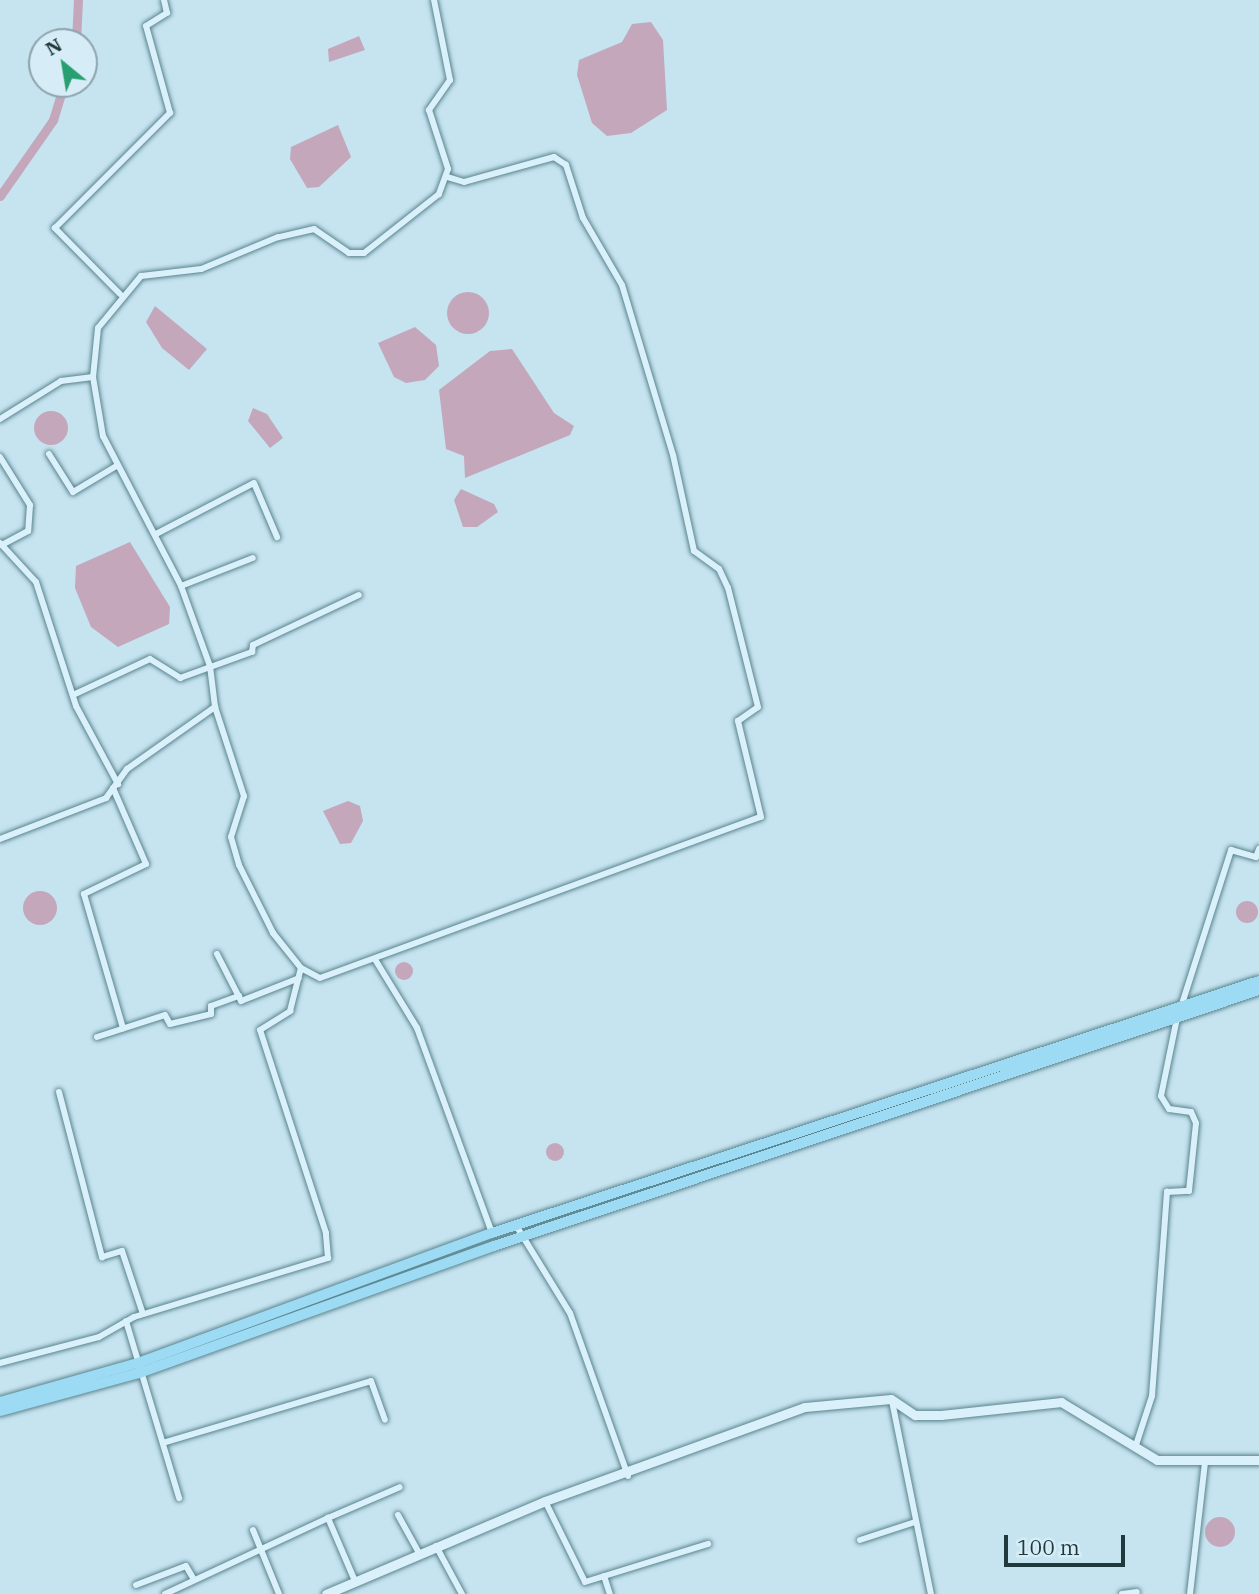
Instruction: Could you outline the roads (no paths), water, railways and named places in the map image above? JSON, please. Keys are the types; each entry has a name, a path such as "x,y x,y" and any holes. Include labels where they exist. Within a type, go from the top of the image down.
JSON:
{"main road":[{"path":"0,1402 139,1368 492,1233 517,1227 1259,981"},
{"path":"0,1411 139,1368 1259,990"}],"street":[{"path":"120,294 55,228 170,113 146,26 167,13 164,0"},
{"path":"434,0 450,80 429,110 448,177 439,194 364,253 349,253 321,231 294,231 201,268 141,276 120,294 99,328 93,377 103,436 181,586 210,666 215,707 244,796 232,837 239,865 273,933 301,968 320,978 376,961 761,817 738,721 758,708 728,588 719,569 694,551 673,455 622,285 583,218 566,165 554,157 464,181 448,177"},
{"path":"0,419 61,381 93,377"},
{"path":"49,454 73,492 118,465"},
{"path":"0,457 30,505 28,531 1,544 36,582 73,695 115,786 146,864 84,894 123,1028"},
{"path":"156,534 254,483 277,537"},
{"path":"181,586 253,558"},
{"path":"73,695 150,659 180,678 252,652 253,645 359,595"},
{"path":"0,839 106,798 127,769 215,707"},
{"path":"1134,1450 1152,1396 1167,1192 1188,1191 1196,1123 1191,1112 1169,1109 1161,1096 1177,1018 1231,850 1256,858 1259,849"},
{"path":"217,954 242,1001 299,978"},
{"path":"376,961 417,1028 492,1233"},
{"path":"0,1363 99,1338 126,1321 144,1314 328,1258 326,1233 260,1030 290,1011 301,968"},
{"path":"97,1037 166,1015 170,1024 211,1014 211,1006 239,996"},
{"path":"59,1092 102,1257 122,1251 144,1314"},
{"path":"517,1227 521,1239 570,1313 628,1476"},
{"path":"126,1321 179,1498"},
{"path":"163,1443 370,1381 385,1420"},
{"path":"891,1399 899,1413 915,1522 931,1594"},
{"path":"326,1594 545,1501 628,1476 805,1407 891,1399 915,1415 1061,1402 1134,1450 1157,1460 1205,1463 1259,1460"},
{"path":"1189,1594 1205,1463"},
{"path":"165,1594 259,1547 400,1487"},
{"path":"545,1501 585,1582 708,1544"},
{"path":"398,1515 419,1553"},
{"path":"328,1518 355,1581"},
{"path":"860,1540 915,1522"},
{"path":"253,1530 279,1594"},
{"path":"436,1546 462,1594"},
{"path":"136,1585 186,1566 193,1578"},
{"path":"604,1576 610,1594"},
{"path":"1122,1594 1137,1591"}],"waterway":[{"path":"77,28 78,0"},
{"path":"0,196 53,120 60,98"}]}
